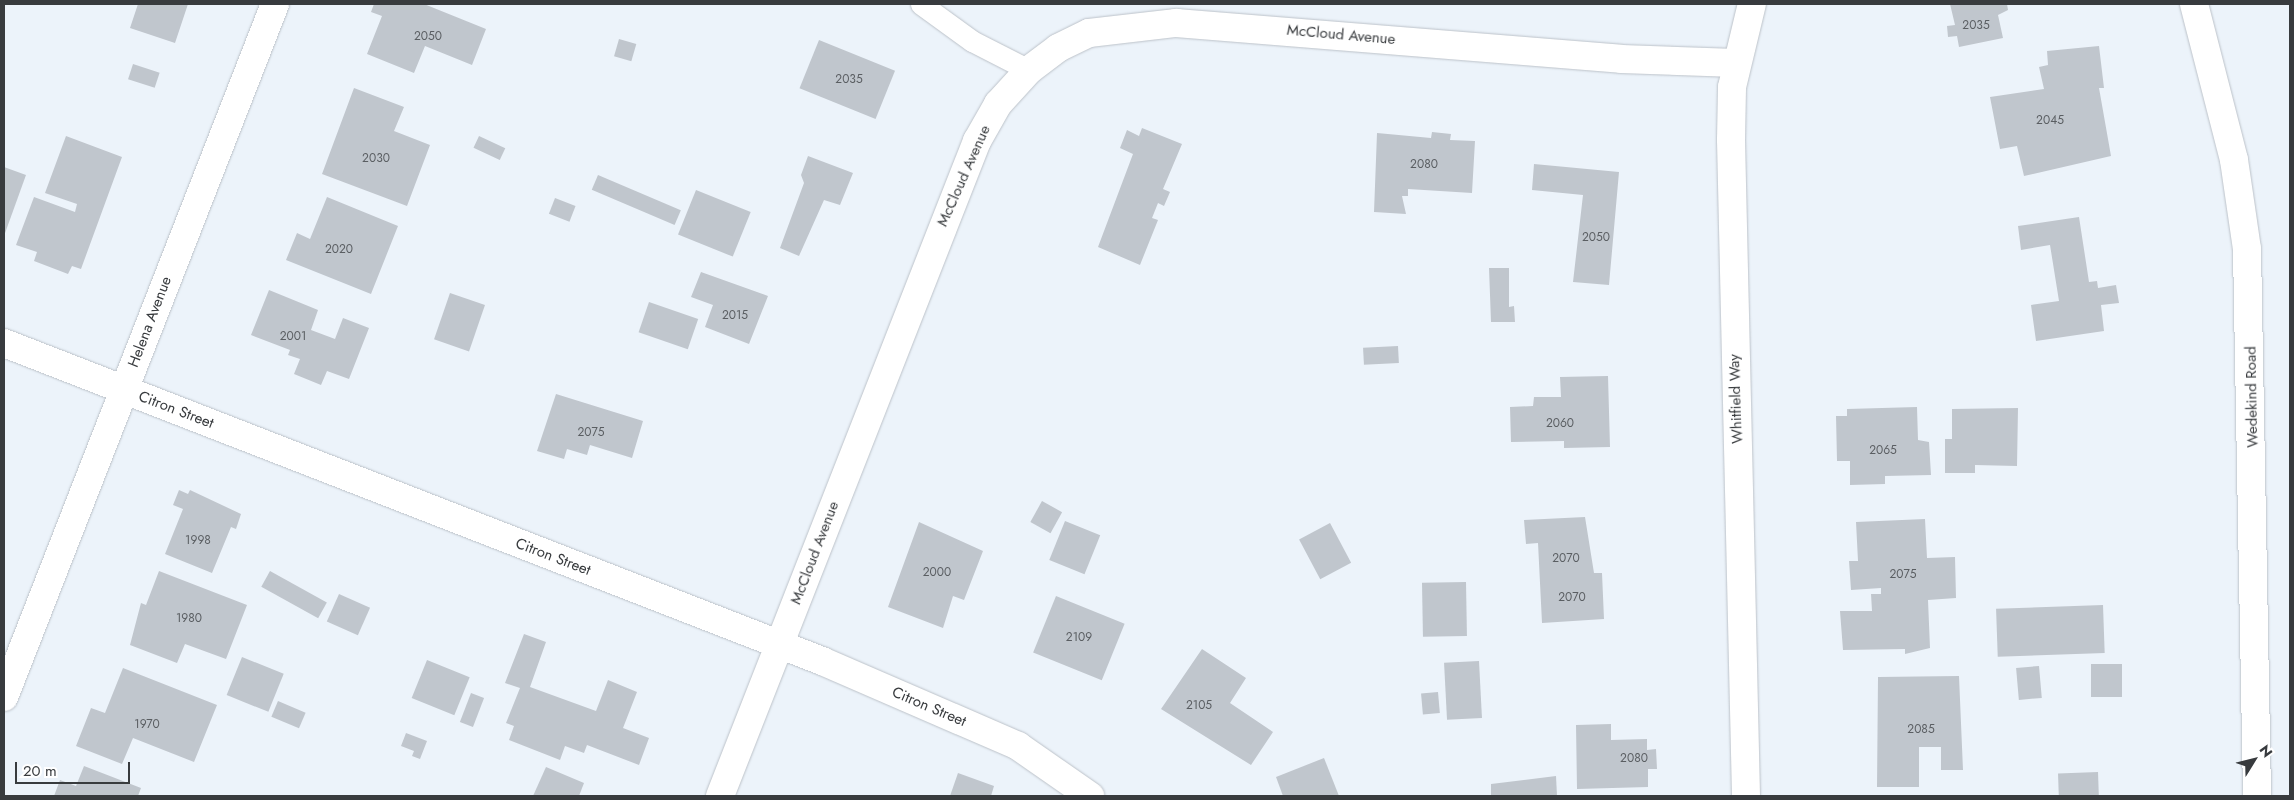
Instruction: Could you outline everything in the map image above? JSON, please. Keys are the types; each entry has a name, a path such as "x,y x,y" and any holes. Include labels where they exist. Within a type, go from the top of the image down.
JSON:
{"street":[{"name":"Helena Avenue","path":"4,698 275,4"},
{"name":"Whitfield Way","path":"1746,796 1732,252 1736,63 1752,4"},
{"name":"Wedekind Road","path":"2194,4 2234,160 2247,249 2257,796"},
{"name":"McCloud Avenue","path":"720,796 976,141 998,104 1029,70 1058,48 1089,33 1176,23 1621,59 1736,63"},
{"name":"Citron Street","path":"4,343 780,644 1018,746 1090,796"}],"lane":[{"path":"921,4 935,18 1029,70"}],"building":[{"path":"138,4 188,4 175,43 130,28"},
{"path":"374,4 424,4 486,29 472,65 425,46 414,73 367,54 382,16 371,12"},
{"path":"1950,4 2007,4 2008,10 1998,15 2003,38 1959,47 1957,36 1948,37 1947,26 1955,25"},
{"path":"619,39 636,44 631,61 614,56"},
{"path":"819,40 895,71 876,119 800,88"},
{"path":"2099,46 2104,88 2099,88 2111,156 2024,176 2017,146 2000,149 1990,97 2044,89 2039,67 2048,65 2047,51"},
{"path":"133,64 160,73 155,88 128,79"},
{"path":"354,88 404,107 394,131 430,145 407,206 322,174"},
{"path":"1142,128 1182,144 1163,189 1170,192 1164,206 1158,203 1152,218 1158,220 1140,265 1098,247 1133,154 1120,148 1127,130 1139,136"},
{"path":"1432,132 1451,134 1450,140 1475,141 1472,193 1408,189 1408,196 1402,196 1406,214 1374,212 1377,133 1431,138"},
{"path":"66,136 122,157 81,269 72,266 68,274 34,261 37,252 16,245 34,197 75,212 77,204 45,193"},
{"path":"479,136 505,148 500,160 474,148"},
{"path":"808,156 853,173 840,205 824,200 799,256 780,248 804,183 801,175"},
{"path":"1534,164 1619,172 1609,285 1573,282 1583,195 1532,190"},
{"path":"4,167 26,175 4,236"},
{"path":"598,175 681,210 675,225 592,190"},
{"path":"696,190 751,212 733,257 678,235"},
{"path":"327,197 398,226 371,294 286,260 297,233 310,239"},
{"path":"555,198 576,206 569,222 549,214"},
{"path":"2079,217 2089,282 2097,281 2098,288 2116,285 2119,303 2101,305 2104,331 2036,341 2031,305 2059,301 2050,245 2021,250 2018,226"},
{"path":"1489,268 1509,268 1509,307 1514,306 1515,322 1491,322"},
{"path":"701,272 768,296 749,344 705,327 713,305 691,297"},
{"path":"269,290 318,310 311,330 335,339 343,318 369,328 349,379 327,371 321,385 294,374 300,359 288,355 290,350 251,335"},
{"path":"450,293 485,305 469,351 434,339"},
{"path":"649,302 698,319 688,349 639,332"},
{"path":"1398,346 1399,363 1364,365 1363,348"},
{"path":"1608,376 1610,447 1564,448 1564,441 1511,442 1510,407 1533,406 1534,397 1561,397 1560,377"},
{"path":"556,394 643,421 632,458 590,445 587,455 567,449 564,459 537,451"},
{"path":"1917,407 1918,440 1929,442 1931,475 1885,476 1885,484 1850,485 1850,461 1837,461 1836,416 1847,416 1847,409"},
{"path":"2018,408 2017,466 1975,465 1975,473 1945,473 1945,439 1952,439 1952,409"},
{"path":"179,490 188,494 190,490 241,514 236,529 231,527 212,573 165,554 183,509 173,505"},
{"path":"1042,501 1062,512 1050,533 1030,522"},
{"path":"1585,517 1594,573 1602,573 1604,619 1542,623 1538,543 1526,544 1524,520"},
{"path":"1925,519 1927,558 1955,557 1956,598 1928,600 1930,648 1905,654 1905,649 1843,650 1840,611 1872,611 1871,594 1881,594 1881,588 1851,590 1849,561 1858,561 1856,522"},
{"path":"1065,521 1100,535 1084,574 1049,560"},
{"path":"919,522 983,551 964,600 953,596 943,628 888,607"},
{"path":"1330,523 1351,563 1320,579 1299,539"},
{"path":"159,571 247,605 226,659 185,644 177,663 130,645 141,603 146,605"},
{"path":"270,571 327,603 318,618 261,587"},
{"path":"1466,582 1467,636 1423,637 1422,583"},
{"path":"339,594 370,608 358,635 327,621"},
{"path":"1056,596 1125,624 1102,680 1033,653"},
{"path":"2103,605 2105,653 1998,657 1996,609"},
{"path":"524,634 546,642 530,687 596,711 608,680 637,692 623,728 649,738 639,765 587,745 584,753 565,746 560,760 509,740 514,726 506,723 520,688 505,683"},
{"path":"1202,649 1246,678 1230,703 1273,732 1251,765 1161,709"},
{"path":"242,657 284,674 268,712 227,695"},
{"path":"427,660 470,677 454,715 412,698"},
{"path":"1479,661 1482,718 1447,720 1444,663"},
{"path":"2091,664 2122,664 2122,697 2091,697"},
{"path":"2039,666 2042,698 2019,700 2016,668"},
{"path":"123,668 217,705 194,762 133,738 122,764 76,746 91,708 105,713"},
{"path":"1959,676 1963,770 1941,770 1941,747 1919,747 1919,787 1877,787 1878,677"},
{"path":"1438,692 1440,713 1423,714 1421,693"},
{"path":"471,693 484,698 473,727 460,722"},
{"path":"278,701 306,713 299,728 271,717"},
{"path":"1611,724 1611,740 1647,739 1647,750 1656,749 1657,769 1648,769 1648,787 1577,789 1576,725"},
{"path":"406,733 427,741 420,759 412,756 414,751 401,746"},
{"path":"1324,758 1339,796 1283,796 1276,777"},
{"path":"84,766 141,788 138,796 54,796 60,780 76,786"},
{"path":"546,767 584,783 579,796 533,796"},
{"path":"2098,772 2099,796 2059,796 2058,773"},
{"path":"958,773 994,786 991,796 950,796"},
{"path":"1556,776 1557,796 1491,796 1491,784"}]}
